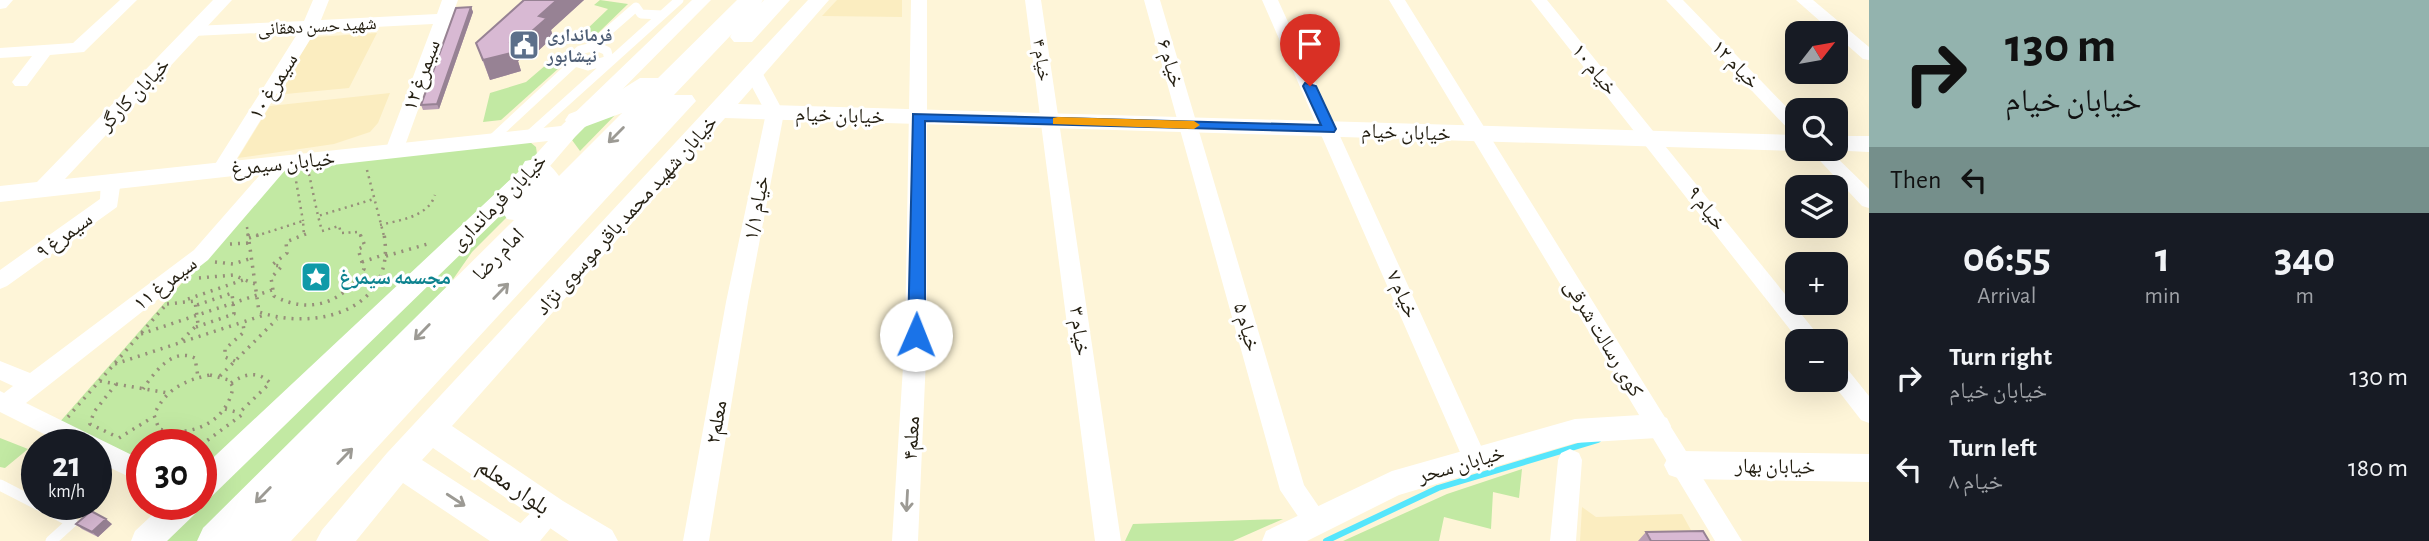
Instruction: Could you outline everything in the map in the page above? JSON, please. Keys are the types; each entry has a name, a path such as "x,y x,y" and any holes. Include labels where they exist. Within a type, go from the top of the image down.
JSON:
{"highway":[{"name":"امام رضا","path":"218,541 751,0"},
{"name":"امام رضا","path":"264,541 778,0"},
{"path":"573,126 613,107 696,56"},
{"path":"453,301 466,270 477,254 539,190 545,179 536,168"}],"main road":[{"name":"خیابان شهید محمد باقر موسوی نژاد","path":"334,541 399,463 722,111 819,0"},
{"name":"خیابان خیام","path":"722,111 1785,143"},
{"path":"1848,144 1869,145"},
{"name":"بلوار معلم","path":"431,429 551,512 600,541"},
{"name":"بلوار معلم","path":"399,463 520,541"},
{"name":"خیابان بهار","path":"1681,465 1869,468"}],"street":[{"path":"0,4 4,0"},
{"path":"0,53 78,48 129,0"},
{"name":"خیابان کارگر","path":"45,187 223,0"},
{"name":"سیمرغ ۱۰","path":"221,169 310,26 321,0"},
{"name":"سیمرغ ۱۲","path":"394,151 450,0"},
{"name":"خیابان فرمانداری","path":"217,473 536,168 573,126 702,0"},
{"name":"معلم۴","path":"905,541 916,335 919,0"},
{"name":"خیام ۴","path":"1033,0 1051,121"},
{"name":"خیام ۶","path":"1152,0 1190,125"},
{"name":"خیام ۷","path":"1270,0 1475,459"},
{"name":"کوی رسالت شرقی","path":"1397,0 1729,541"},
{"name":"خیام ۱۰","path":"1539,0 1652,138"},
{"name":"خیام ۱۲","path":"1674,0 1785,116"},
{"path":"1804,0 1869,55"},
{"name":"شهید حسن دهقانی","path":"194,31 441,19"},
{"path":"21,82 45,50"},
{"path":"754,74 775,113"},
{"name":"خیام ۱/۱","path":"737,302 775,113"},
{"name":"خیام ۳","path":"1051,121 1108,541"},
{"name":"خیام ۵","path":"1190,125 1293,490 1317,523"},
{"name":"خیابان سیمرغ","path":"0,194 221,169 287,167 394,151 528,136 573,126"},
{"name":"خیام ۹","path":"1652,138 1802,329"},
{"path":"1830,161 1869,201"},
{"name":"سیمرغ ۱۱","path":"4,403 34,385 201,256 287,167"},
{"name":"سیمرغ ۹","path":"0,281 110,202 111,180"},
{"name":"معلم۲","path":"696,541 737,302"},
{"path":"0,370 34,385"},
{"path":"1848,386 1869,413"},
{"path":"4,403 56,429"},
{"name":"خیابان سحر","path":"1277,541 1392,484 1575,431 1657,426"},
{"path":"1563,541 1570,460"},
{"path":"520,541 551,512"},
{"path":"146,541 168,520"}],"lane":[{"path":"528,136 609,60 679,0"},
{"path":"491,140 575,62 576,52 590,47 636,7 641,14 662,16"},
{"path":"590,47 605,49 609,60"},
{"path":"575,62 588,66 609,60"},
{"path":"0,485 72,522 51,541"}],"path":[{"path":"246,221 259,312 277,319 309,320 348,309 375,287 383,274 386,255 365,161"},
{"path":"287,167 306,235 286,242 288,253 272,265 282,267 272,274 272,290 274,296 290,305 311,307 347,293 355,285 364,269 358,249 365,246 359,232 341,233 339,226 322,231 307,168"},
{"path":"380,225 426,209 434,201 435,195"},
{"path":"318,216 374,199"},
{"path":"222,241 236,246 303,221"},
{"path":"362,262 428,243 440,245"},
{"path":"208,257 225,264 252,258"},
{"path":"190,277 233,275 255,284"},
{"path":"167,303 186,300 246,279"},
{"path":"141,334 272,290"},
{"path":"176,344 196,327 234,314 232,293 197,305"},
{"path":"186,300 195,301 197,305 199,314 196,327"},
{"path":"115,364 264,315"},
{"path":"220,376 277,319"},
{"path":"235,361 228,359 224,353 228,345 244,332 243,322"},
{"path":"144,389 159,368 177,356 190,355 197,358 200,365 198,377"},
{"path":"217,434 228,429 270,383 263,375 256,373 247,374 230,383"},
{"path":"162,429 154,423 154,417 157,406 168,393 198,377 220,376 230,383 233,396 225,409 207,425 193,429"},
{"path":"100,381 168,393"},
{"path":"116,384 94,412 90,424 120,439 154,417"},
{"path":"225,409 250,416"}],"shaded area":[{"path":"837,0 902,0 902,17 822,16"},
{"path":"377,33 349,88 275,95 305,42 314,37"},
{"path":"390,93 378,123 370,132 334,144 238,158 270,106"},
{"path":"1582,507 1596,517 1682,514 1697,541 1580,541"}],"green space":[{"path":"600,0 628,4 596,35 584,32 608,9 594,5"},
{"path":"547,64 559,68 501,120 483,122 490,93 526,82"},
{"path":"620,110 580,151 572,140 585,125"},
{"path":"530,142 536,147 537,154 217,461 217,429 126,429 126,455 112,448 112,429 69,429 58,424 282,169"},
{"path":"519,195 527,197 472,252 440,298 199,541 165,541 186,520 217,520 217,490"},
{"path":"0,438 21,446 21,455 5,468 0,467"},
{"path":"1522,469 1519,498 1493,492 1491,529 1444,517 1439,541 1343,541 1447,494"},
{"path":"1283,519 1233,541 1125,541 1133,524"}],"building":[{"path":"524,0 557,0 539,16 547,18 531,32 524,31 510,43 515,52 483,60 476,43"},
{"path":"471,7 437,104 421,105 456,8"},
{"path":"81,520 105,520 92,532 76,524"},
{"path":"1703,531 1709,541 1651,541 1646,532"}],"waterway":[{"path":"1326,541 1438,488 1598,440"}],"slow traffic":[{"path":"1058,121 1194,125"}],"place":[{"name":"فرمانداری نیشابور","path":"524,45"},
{"name":"مجسمه سیمرغ","path":"316,277"}],"route":[{"path":"916,335 918,117 1329,129 1310,86"}]}
